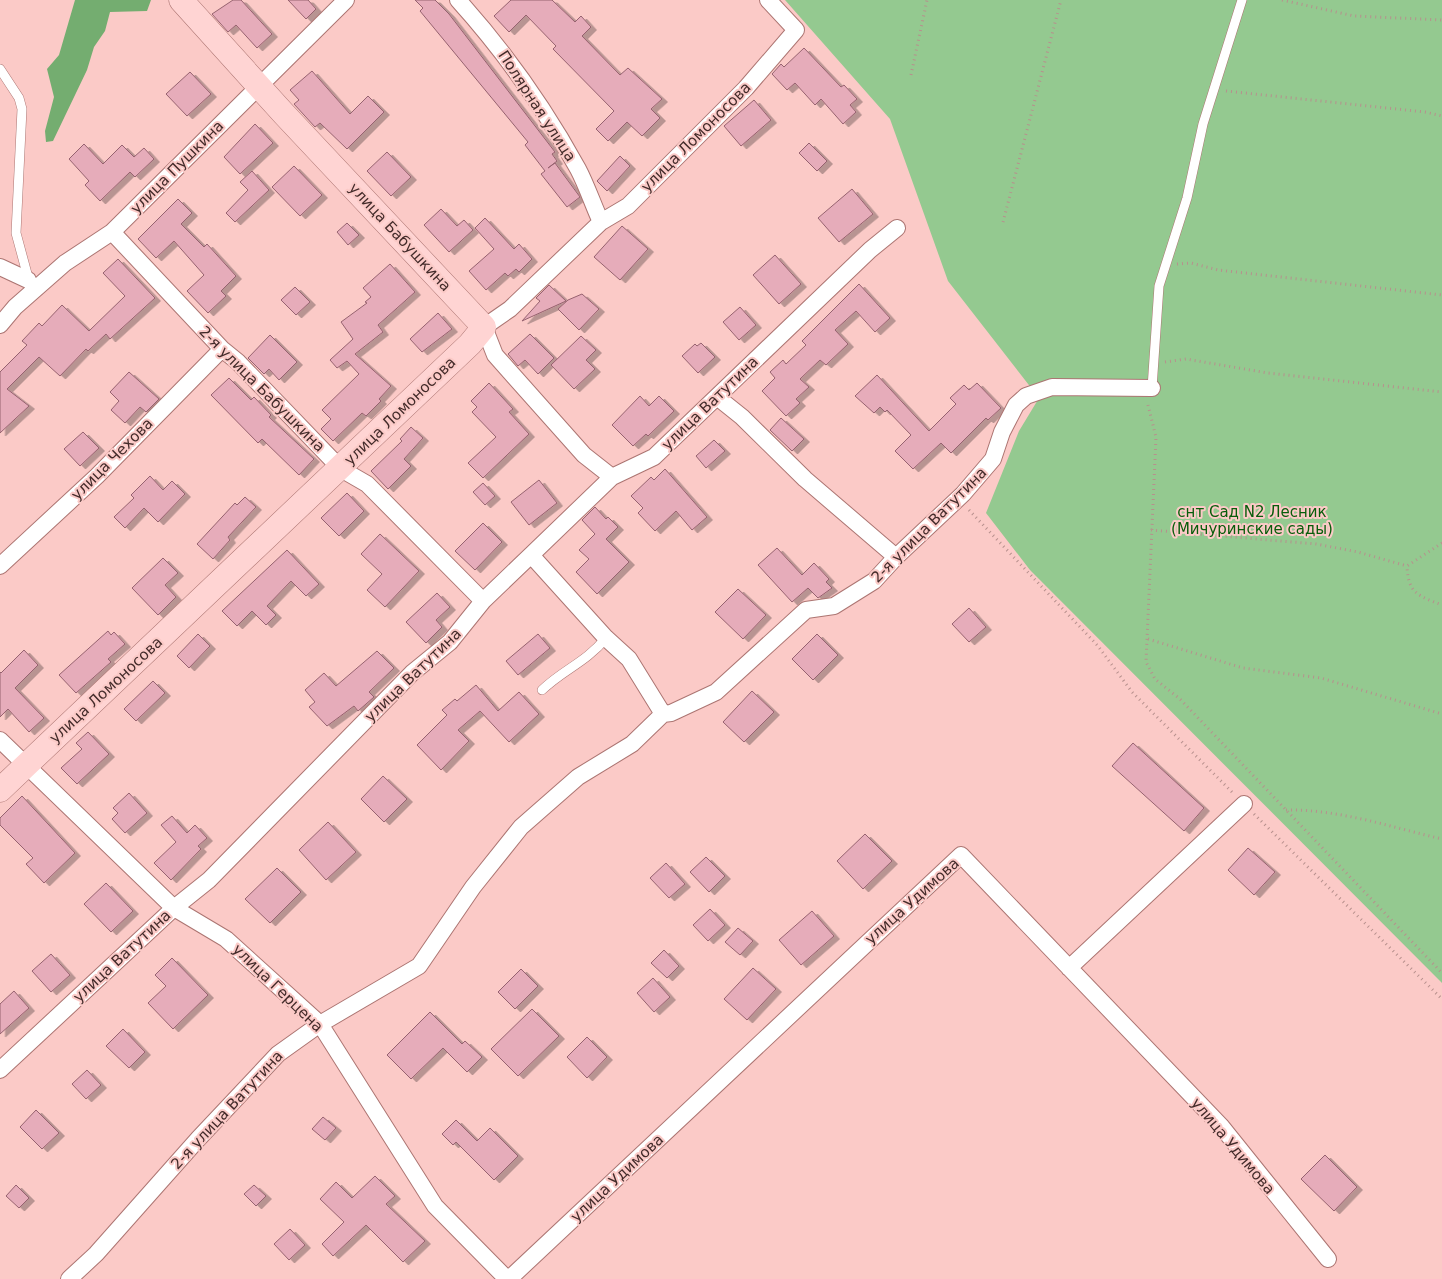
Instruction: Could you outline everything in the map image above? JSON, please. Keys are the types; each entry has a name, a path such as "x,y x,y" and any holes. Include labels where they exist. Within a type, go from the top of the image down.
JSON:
{"street":[{"name":"улица Бабушкина","path":"181,0 484,327 495,355 584,455 612,477"},
{"name":"улица Пушкина","path":"0,325 32,285 112,232 258,85 346,0"},
{"name":"Полярная улица","path":"458,0 496,43 553,130 578,170 601,222"},
{"name":"улица Ломоносова","path":"0,790 341,468 470,344 484,327 510,309 601,222 628,206 746,88 796,30 768,0"},
{"name":"улица Ватутина","path":"0,1070 174,908 209,880 412,673 450,642 483,601 612,477 654,457 870,250 897,228"},
{"name":"2-я улица Бабушкина","path":"112,232 222,349 238,362 341,468 367,484 483,601"},
{"path":"0,267 32,285"},
{"name":"улица Чехова","path":"0,566 97,476 222,349"},
{"name":"2-я улица Ватутина","path":"69,1279 96,1254 198,1139 278,1054 320,1024 419,966 473,886 521,826 578,777 632,744 664,714 671,713 716,692 806,610 834,606 874,581 896,557 958,499 994,459 1002,432 1016,405 1026,396 1052,387 1152,388"},
{"path":"717,397 742,418 805,479 896,557"},
{"path":"531,555 606,638 629,659 664,714"},
{"name":"улица Герцена","path":"0,740 174,908 226,939 320,1024 435,1206 508,1279"},
{"path":"1069,968 1244,804"},
{"name":"улица Удимова","path":"508,1279 960,855 1221,1126 1328,1260"}],"lane":[{"path":"1152,388 1159,286 1187,198 1203,124 1242,0"},
{"path":"0,68 19,98 22,109 16,232 32,285"},
{"path":"542,690 554,678 593,654 606,638"}],"path":[{"path":"911,75 927,0"},
{"path":"1003,222 1061,0"},
{"path":"1282,0 1354,16 1442,20"},
{"path":"1214,89 1278,98 1425,112 1442,116"},
{"path":"1166,266 1191,263 1218,270 1442,295"},
{"path":"1153,365 1172,360 1186,359 1268,373 1442,392"},
{"path":"1132,388 1148,405 1156,437 1146,662 1155,679 1180,699 1442,973"},
{"path":"958,499 1098,646 1132,692 1442,998"},
{"path":"1151,530 1316,544 1358,552 1408,566 1442,544"},
{"path":"1408,566 1408,582 1417,595 1442,605"},
{"path":"1148,639 1243,668 1321,678 1442,714"},
{"path":"1285,810 1317,812 1442,839"}],"green space":[{"path":"75,0 151,0 147,11 110,12 105,31 94,47 87,70 53,141 46,142 45,131 54,97 47,69 59,55"},
{"name":"снт Сад N2 Лесник (Мичуринские сады)","path":"785,0 1442,0 1442,983 1030,570 986,513 1019,431 1039,398 948,281 890,119"}],"building":[{"path":"233,0 241,0 272,34 257,48 236,25 228,32 212,14"},
{"path":"288,0 308,0 316,9 306,19"},
{"path":"415,0 435,0 449,14 555,152 552,154 557,161 548,168 555,163 580,197 567,207 541,174 545,171 525,145 528,142 420,11 423,8"},
{"path":"511,0 552,0 575,22 581,16 591,27 582,36 620,75 628,68 662,99 651,109 660,118 642,136 627,122 608,141 596,129 614,111 553,49 556,46 526,15 509,32 494,16"},
{"path":"804,48 841,87 844,85 857,99 850,105 856,112 843,124 821,99 815,105 795,83 787,90 772,74 781,64 784,67"},
{"path":"312,71 350,114 368,96 384,112 347,149 320,123 315,127 294,104 299,100 290,90"},
{"path":"190,72 211,94 187,116 166,94"},
{"path":"754,100 771,120 741,146 724,126"},
{"path":"255,124 273,143 240,174 224,157"},
{"path":"809,143 827,161 817,171 799,153"},
{"path":"84,144 103,164 122,145 134,157 144,148 154,159 135,177 130,172 100,201 85,185 89,181 69,159"},
{"path":"387,152 411,177 391,196 367,171"},
{"path":"620,156 630,166 607,191 597,181"},
{"path":"294,166 322,195 300,216 272,187"},
{"path":"252,171 269,190 235,222 226,213 248,190 240,182"},
{"path":"852,189 873,214 839,242 818,218"},
{"path":"178,199 192,213 181,224 204,247 207,244 236,276 221,291 226,296 208,313 187,291 204,275 174,241 156,258 138,239"},
{"path":"441,209 457,226 464,220 473,230 449,252 424,225"},
{"path":"485,218 514,249 519,244 532,259 519,272 516,269 508,276 505,273 486,290 469,271 494,249 475,228"},
{"path":"347,223 359,235 348,245 337,232"},
{"path":"622,226 648,249 620,280 594,257"},
{"path":"775,255 801,284 779,304 753,275"},
{"path":"118,259 155,298 110,339 106,334 88,351 86,349 60,376 39,357 7,389 29,406 0,433 0,372 27,345 22,341 39,323 42,326 62,305 89,331 125,296 103,273"},
{"path":"390,264 415,292 378,325 383,332 355,354 391,386 379,399 381,401 366,416 362,413 333,441 321,429 331,419 322,410 359,374 347,361 337,368 330,360 353,339 341,322 367,303 365,302 371,297 363,288"},
{"path":"859,284 890,318 875,332 856,311 835,330 848,344 826,365 820,360 800,379 809,387 796,399 800,403 786,416 762,391 775,378 770,372 783,360 786,364 806,345 802,341"},
{"path":"549,285 566,301 522,321 540,301 536,298"},
{"path":"295,287 310,302 296,315 281,300"},
{"path":"582,294 599,309 579,330 558,309 568,300"},
{"path":"740,307 756,325 739,340 723,322"},
{"path":"438,313 452,329 422,352 410,339"},
{"path":"530,334 554,358 538,374 525,360 518,366 508,354"},
{"path":"270,335 297,362 279,380 269,369 264,374 248,358"},
{"path":"581,336 596,350 586,360 595,369 574,389 551,365"},
{"path":"701,343 715,357 698,373 682,356 695,344 697,346"},
{"path":"129,372 159,399 146,412 140,407 125,423 111,410 119,401 110,392"},
{"path":"877,375 929,431 956,404 950,398 964,385 969,390 977,383 1001,408 988,420 986,418 951,453 941,443 913,469 895,451 911,435 887,410 885,412 880,407 874,413 855,396"},
{"path":"229,378 251,400 254,397 271,415 269,417 314,459 299,475 262,439 258,443 211,395"},
{"path":"489,383 513,409 509,412 529,434 483,478 468,463 496,437 472,412 477,407 471,401"},
{"path":"640,396 649,406 659,396 674,411 648,436 646,434 633,446 612,425"},
{"path":"781,418 804,439 792,451 770,430"},
{"path":"411,427 423,438 404,459 411,466 388,489 371,471 402,441 400,439"},
{"path":"83,432 99,448 80,466 64,449"},
{"path":"714,440 725,451 706,468 696,456"},
{"path":"665,469 707,517 692,530 676,511 655,531 638,513 643,508 631,496 651,477 654,480"},
{"path":"150,476 163,490 172,481 185,494 158,522 144,508 125,528 114,517 134,498 131,495"},
{"path":"539,480 557,503 529,525 511,502"},
{"path":"483,483 495,496 485,505 473,492"},
{"path":"347,493 364,511 339,536 321,518"},
{"path":"245,497 256,507 228,537 230,540 213,559 197,544 235,503 237,505"},
{"path":"595,507 606,519 608,517 618,527 606,539 629,562 597,594 576,572 589,559 579,550 595,534 582,520"},
{"path":"483,523 502,542 475,570 455,551"},
{"path":"380,534 419,571 385,607 367,590 382,574 361,554"},
{"path":"777,548 802,575 814,563 829,579 826,582 832,588 818,598 808,588 792,602 758,565"},
{"path":"287,550 319,584 306,596 291,581 267,606 276,615 266,625 252,611 237,626 222,611"},
{"path":"163,558 178,573 165,585 176,597 158,615 132,588"},
{"path":"738,589 766,615 743,639 715,612"},
{"path":"437,593 450,607 436,620 442,627 426,643 406,622"},
{"path":"969,608 986,627 969,642 952,624"},
{"path":"108,631 111,635 114,632 125,644 108,659 111,662 76,693 59,675"},
{"path":"198,634 210,646 189,668 177,656"},
{"path":"538,634 550,648 518,675 506,661"},
{"path":"817,634 838,655 813,680 792,659"},
{"path":"24,650 38,665 15,688 44,718 29,732 8,709 0,717 0,672"},
{"path":"377,651 394,668 369,692 374,697 358,711 354,706 327,726 309,707 315,702 305,690 324,673 336,686"},
{"path":"153,681 165,693 136,721 124,709"},
{"path":"476,685 498,711 519,692 539,714 509,742 480,711 458,730 469,741 441,770 417,745 447,715 442,710 455,699 457,701"},
{"path":"752,691 774,712 744,742 723,722"},
{"path":"88,732 109,754 77,784 61,768 82,749 76,743"},
{"path":"1133,743 1204,808 1184,831 1112,766"},
{"path":"383,776 407,799 384,822 361,799"},
{"path":"129,793 147,813 125,833 112,819 118,813 113,808"},
{"path":"22,796 75,853 44,883 26,864 33,858 0,825 0,818"},
{"path":"172,816 187,833 195,825 207,838 198,846 201,849 171,880 154,863 176,842 161,825"},
{"path":"328,822 356,852 326,880 299,850"},
{"path":"865,834 892,861 863,889 837,861"},
{"path":"1248,848 1275,872 1254,895 1228,870"},
{"path":"706,857 725,876 709,892 690,872"},
{"path":"666,863 685,884 669,898 650,878"},
{"path":"277,868 301,892 270,923 245,899"},
{"path":"106,883 133,911 111,932 84,904"},
{"path":"710,909 725,925 708,941 693,925"},
{"path":"812,911 834,936 801,965 779,940"},
{"path":"738,928 753,941 740,955 725,942"},
{"path":"664,950 679,966 667,978 651,963"},
{"path":"51,954 70,975 51,992 32,971"},
{"path":"172,958 208,995 173,1029 148,1003 166,986 155,975"},
{"path":"753,968 776,989 747,1020 724,999"},
{"path":"521,969 538,986 515,1009 498,992"},
{"path":"653,978 670,997 654,1012 637,993"},
{"path":"14,991 29,1008 0,1034 0,1004"},
{"path":"532,1009 559,1036 518,1076 491,1049"},
{"path":"430,1012 462,1044 465,1041 482,1057 467,1072 443,1048 411,1079 387,1055"},
{"path":"123,1029 145,1052 129,1068 106,1046"},
{"path":"587,1037 607,1057 587,1078 567,1057"},
{"path":"87,1070 101,1085 86,1099 72,1084"},
{"path":"36,1110 59,1133 42,1149 20,1127"},
{"path":"323,1117 336,1128 325,1140 312,1129"},
{"path":"456,1120 477,1141 490,1128 518,1156 494,1180 456,1142 453,1145 442,1134"},
{"path":"1325,1155 1357,1187 1334,1211 1301,1179"},
{"path":"375,1176 395,1196 386,1204 425,1241 403,1262 366,1225 333,1256 322,1244 344,1222 320,1199 336,1182 352,1198"},
{"path":"16,1185 29,1198 19,1208 6,1196"},
{"path":"254,1185 266,1196 256,1206 244,1194"},
{"path":"290,1229 305,1245 289,1260 274,1244"}]}
